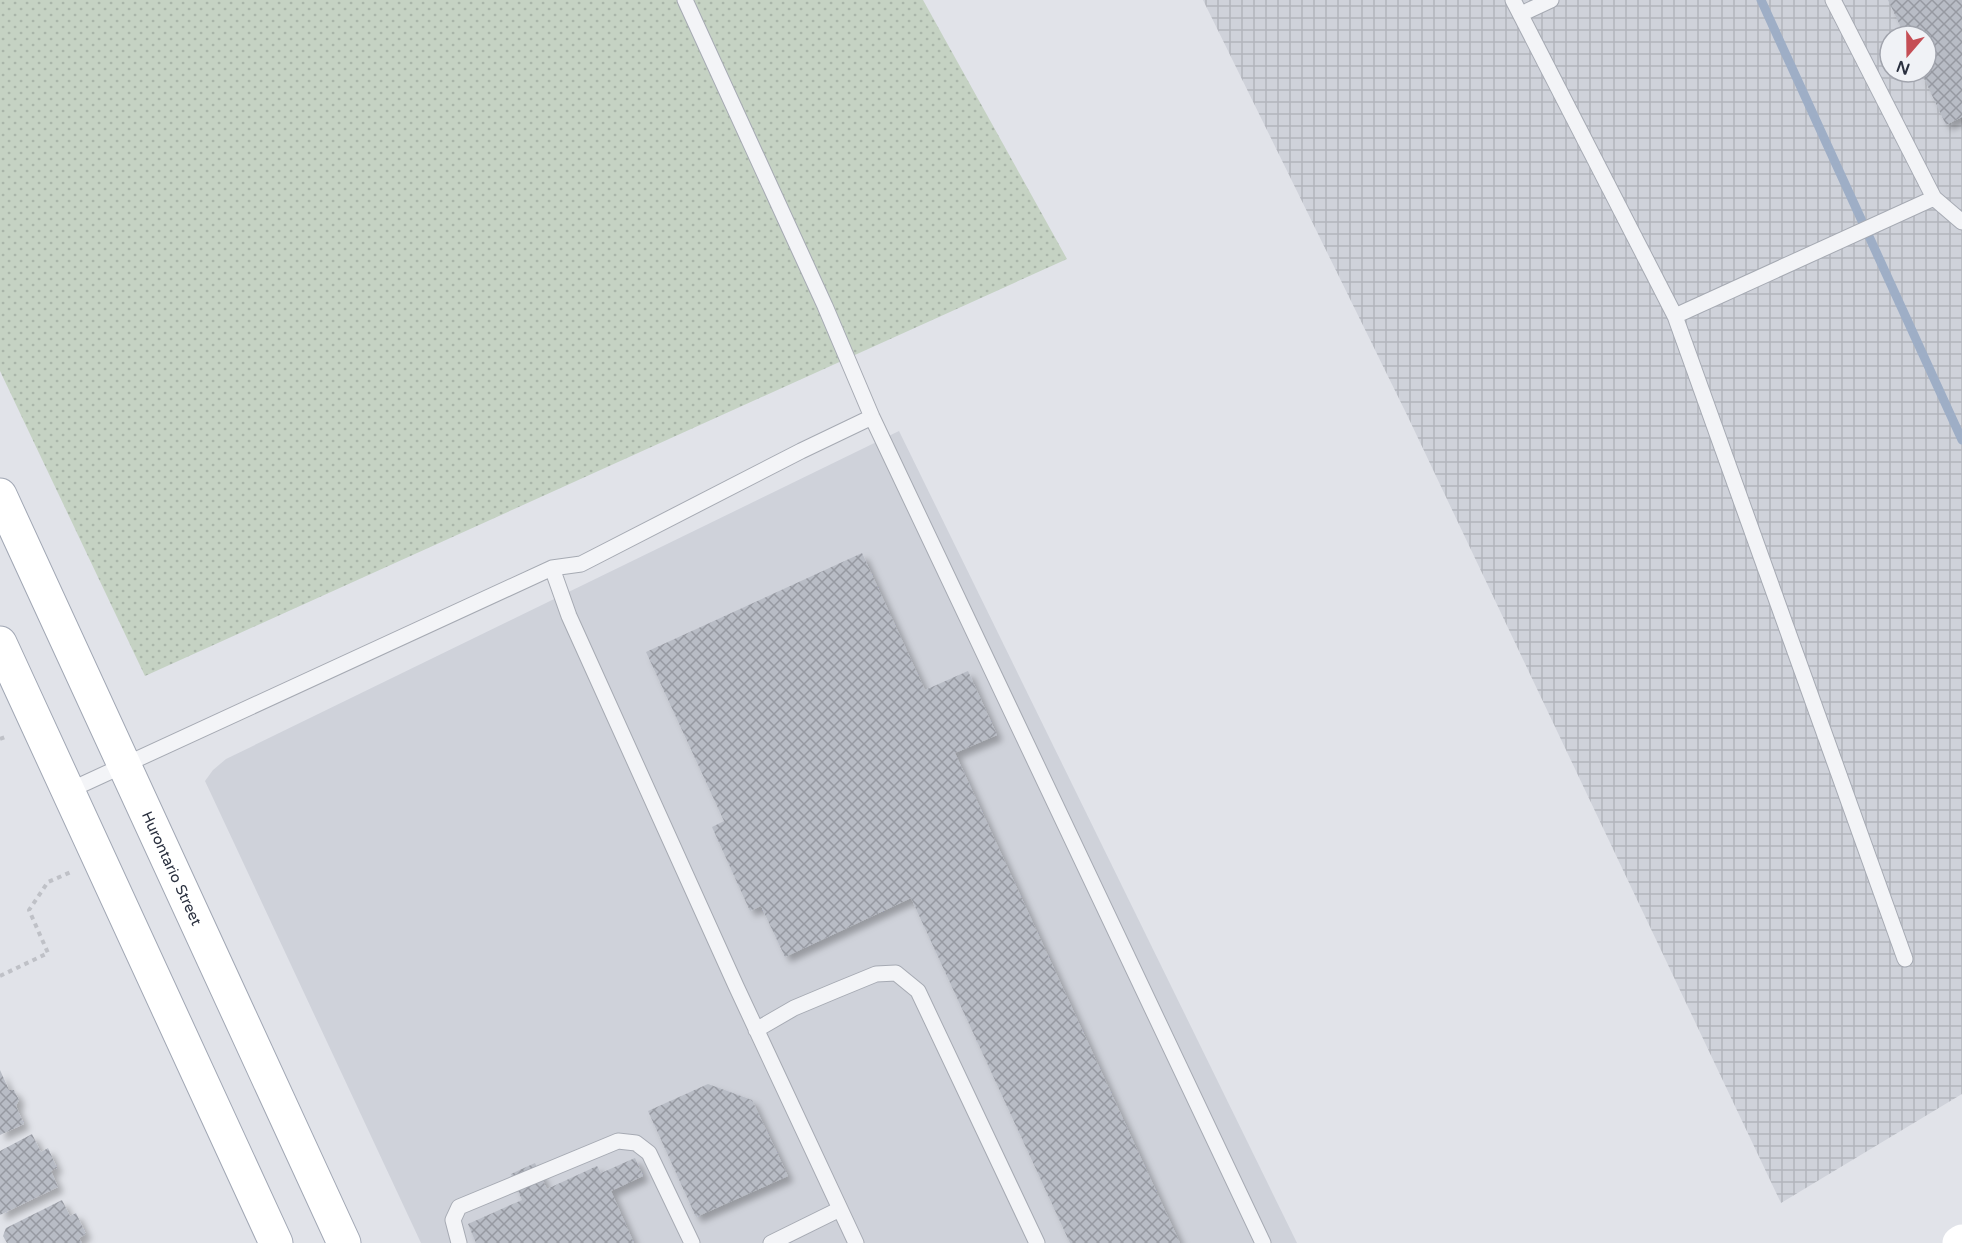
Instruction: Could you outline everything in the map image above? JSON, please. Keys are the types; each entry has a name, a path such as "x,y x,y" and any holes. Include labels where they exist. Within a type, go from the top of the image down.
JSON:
{"main road":[{"name":"Hurontario Street","path":"0,495 344,1243"},
{"path":"0,643 276,1243"}],"lane":[{"path":"685,0 825,306 872,417 1263,1243"},
{"path":"1513,0 1675,316 1905,959"},
{"path":"1521,14 1551,0"},
{"path":"1833,0 1934,198 1962,222"},
{"path":"1675,316 1934,198"},
{"path":"68,791 552,568 581,564 872,417"},
{"path":"552,568 569,616 756,1030 856,1243"},
{"path":"756,1030 794,1008 866,978 876,974 896,973 918,991 1037,1243"},
{"path":"459,1243 453,1220 459,1207 618,1142 636,1143 649,1153 692,1243"},
{"path":"771,1243 840,1209"}],"path":[{"path":"0,976 48,953 29,910 48,882 79,869"}],"shaded area":[{"path":"1203,0 1962,0 1962,1094 1781,1203 1408,417"},
{"path":"899,431 1297,1243 421,1243 205,781 213,770 226,759"}],"green space":[{"path":"0,0 923,0 1067,259 145,676 0,371"}],"building":[{"path":"1888,0 1962,0 1962,117 1946,125 1927,84 1938,84 1938,24 1899,24"},
{"path":"862,553 925,690 968,671 997,735 955,753 1180,1243 1070,1243 911,898 785,957 761,906 750,911 712,827 724,821 646,652"},
{"path":"0,1070 9,1090 14,1090 19,1100 16,1106 24,1124 0,1135"},
{"path":"708,1084 752,1100 788,1176 696,1217 648,1111"},
{"path":"32,1134 41,1152 48,1148 57,1168 51,1171 58,1187 0,1215 0,1151"},
{"path":"635,1158 643,1176 611,1191 634,1243 476,1243 468,1224 522,1200 511,1174 535,1163 547,1189 597,1166 601,1173"},
{"path":"62,1200 70,1216 76,1213 86,1234 79,1238 82,1243 7,1243 3,1236 6,1228"}],"waterway":[{"path":"1761,0 1962,440"}]}
